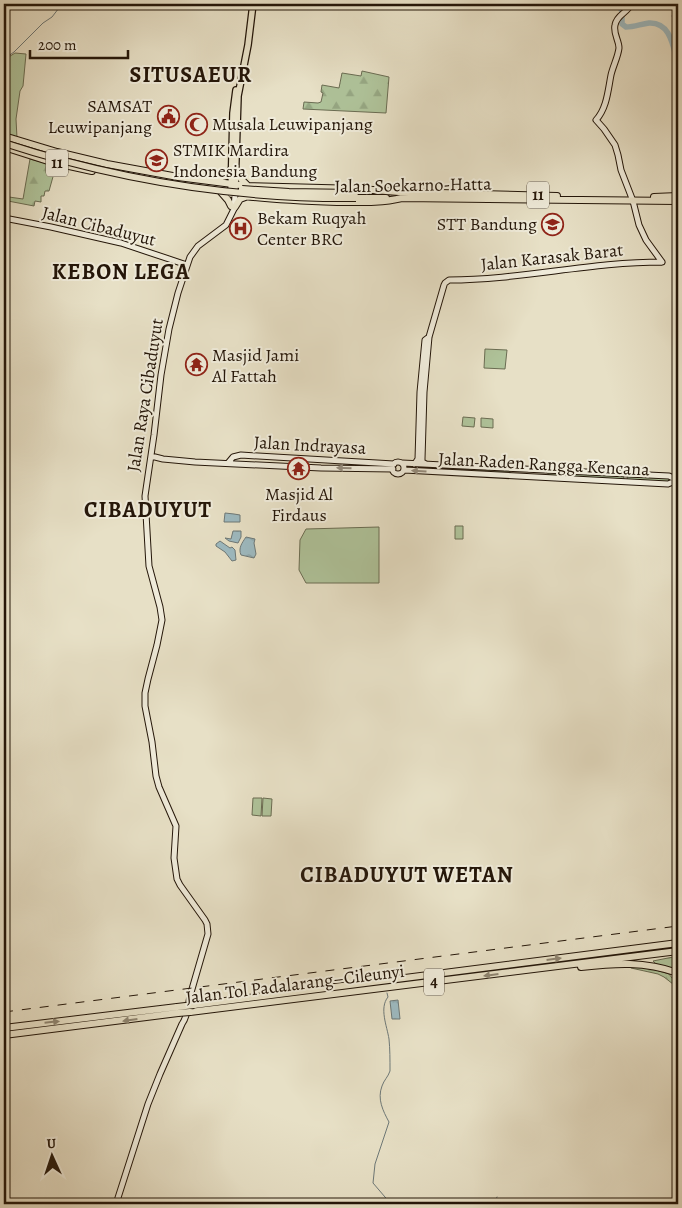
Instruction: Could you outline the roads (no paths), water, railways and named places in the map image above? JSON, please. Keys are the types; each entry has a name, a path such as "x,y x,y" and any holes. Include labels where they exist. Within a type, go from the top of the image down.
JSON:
{"highway":[{"name":"Jalan Soekarno-Hatta","path":"4,137 115,166 248,186 360,189 401,195 678,201"},
{"name":"11","path":"4,137 53,155 125,172 182,182 314,193 401,195"},
{"name":"11","path":"4,144 52,159 124,175 237,193 321,198 355,195"},
{"name":"Jalan Soekarno-Hatta","path":"4,147 51,162 138,181 280,200 373,202 401,195"},
{"path":"203,180 220,179 228,175 234,168 242,181 248,186"},
{"path":"174,187 178,186 180,182 176,176"},
{"path":"280,187 276,194 280,200"},
{"path":"221,192 233,206 240,199 248,196"},
{"name":"Jalan Soekarno-Hatta","path":"632,199 678,196"},
{"name":"Jalan Tol Padalarang–Cileunyi","path":"4,1035 178,1010 194,1005 678,943"},
{"name":"Jalan Tol Padalarang–Cileunyi","path":"4,1028 178,1010 190,1012 678,951"},
{"path":"511,972 620,964 647,965 678,973"}],"main road":[{"path":"233,194 234,100 251,4"}],"street":[{"path":"632,4 618,18 615,35 619,48 604,105 600,116 596,120 615,145 621,170 632,199"},
{"name":"Jalan Raya Cibaduyut","path":"116,1204 148,1104 182,1024 186,1003 189,999 208,934 208,927 203,917 180,885 176,876 174,858 176,826 156,776 145,706 145,693 162,620 149,569 146,496 159,385 173,313 190,257 196,248 229,221 233,206 233,194"},
{"name":"Jalan Karasak Barat","path":"422,392 425,340 429,337 444,286 449,280 508,276 626,263 662,262 641,230 632,199"},
{"name":"Jalan Cibaduyut","path":"4,218 121,243 187,265"},
{"path":"413,464 418,459 422,392"},
{"path":"422,392 422,462 426,464"},
{"name":"Jalan Indrayasa","path":"228,463 234,457 241,455 393,466"},
{"name":"Jalan Indrayasa","path":"152,456 195,462 321,468 393,466"},
{"path":"399,462 402,463 404,470 401,473 394,472 393,466 399,462"},
{"name":"Jalan Raden Rangga Kencana","path":"402,463 668,476 678,479"},
{"path":"449,473 450,465"},
{"name":"Jalan Raden Rangga Kencana","path":"404,470 668,484 678,479"}],"water":[{"path":"225,513 240,515 240,522 224,522"},
{"path":"233,531 241,531 238,543 225,538 231,539"},
{"path":"246,537 255,539 256,554 254,558 241,555 240,548"},
{"path":"220,541 235,550 236,560 232,561 225,552 216,546"},
{"path":"398,1000 400,1019 392,1019 390,1001"}],"waterway":[{"path":"4,59 52,17 62,4"},
{"path":"619,4 622,11 622,24 626,27 649,23 656,24 667,31 678,64"},
{"path":"672,16 678,16"},
{"path":"387,993 388,997 385,1001 384,1012 389,1039 390,1071 383,1084 380,1100 389,1122 375,1164 373,1183 391,1204"},
{"path":"494,1204 497,1197"}],"railway":[{"path":"4,1012 678,926"}],"place":[{"name":"SAMSAT Leuwipanjang","path":"168,116"},
{"name":"Musala Leuwipanjang","path":"196,124"},
{"name":"STMIK Mardira Indonesia Bandung","path":"157,160"},
{"name":"STT Bandung","path":"553,224"},
{"name":"Bekam Ruqyah Center BRC","path":"241,228"},
{"name":"Masjid Jami Al Fattah","path":"196,365"},
{"name":"Masjid Al Firdaus","path":"299,469"}],"district":[{"name":"SITUSAEUR","path":"191,75"},
{"name":"KEBON LEGA","path":"121,272"},
{"name":"CIBADUYUT","path":"148,510"},
{"name":"CIBADUYUT WETAN","path":"407,875"}]}
